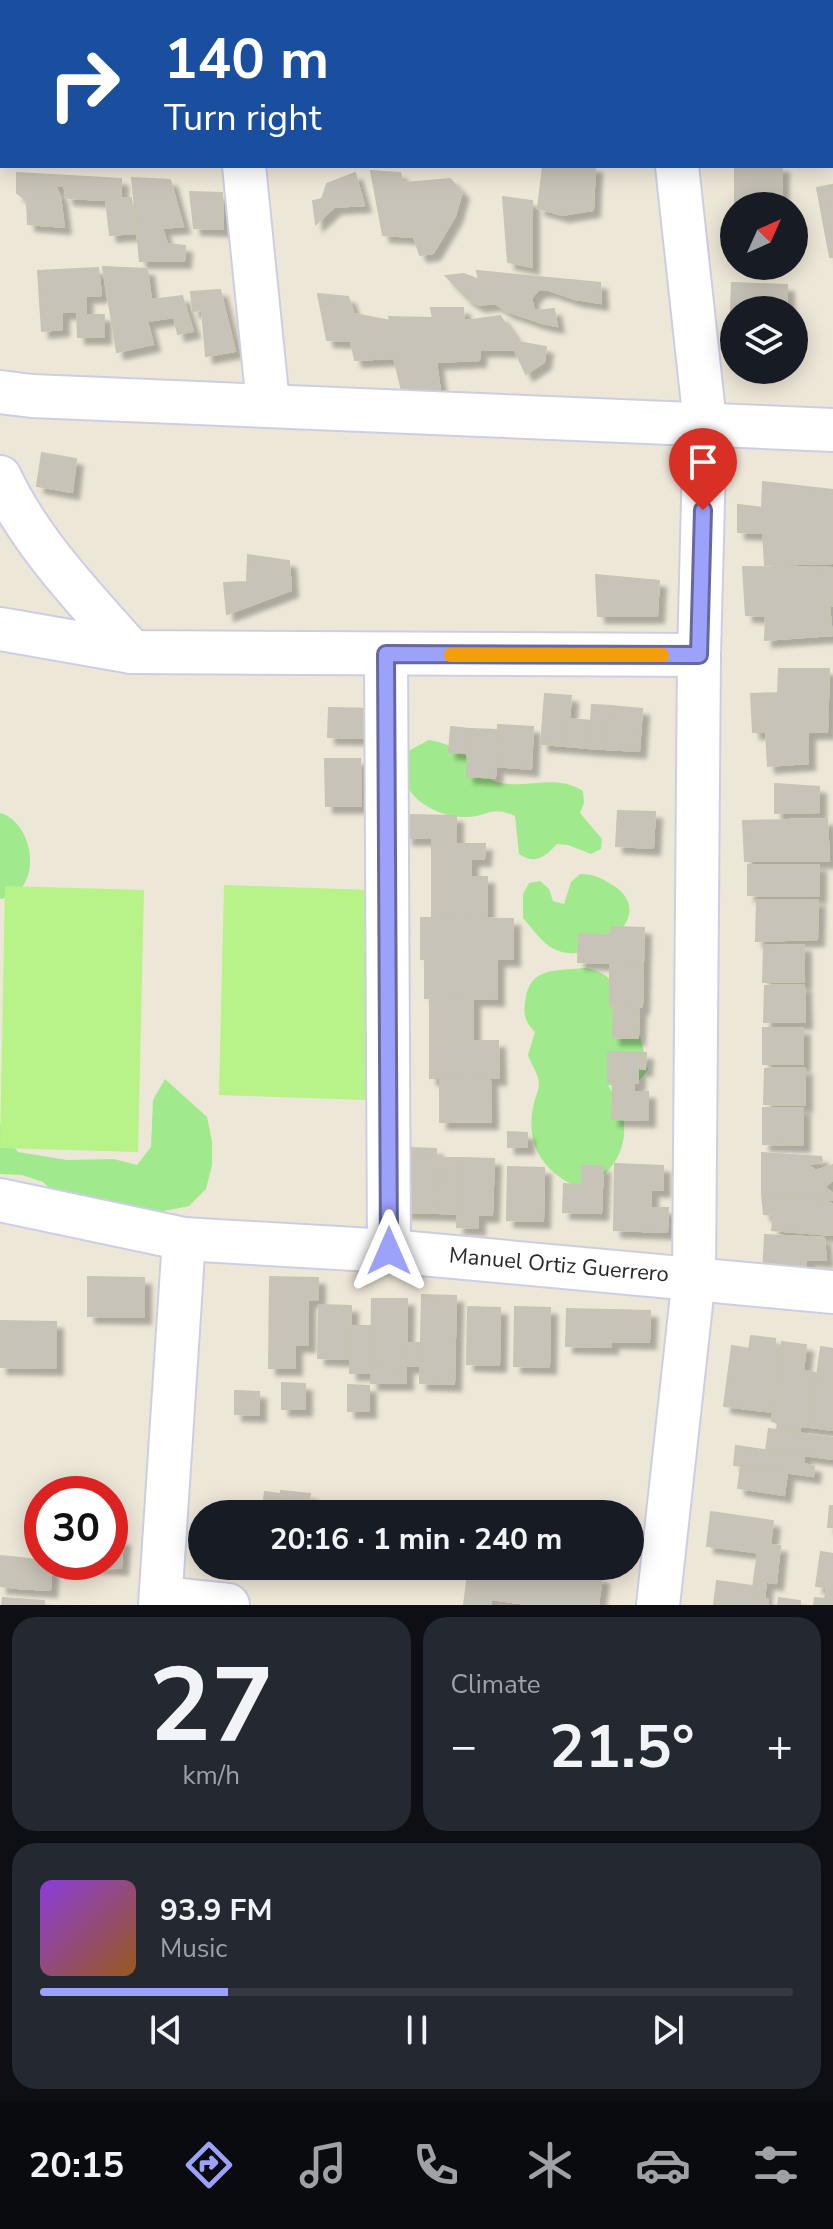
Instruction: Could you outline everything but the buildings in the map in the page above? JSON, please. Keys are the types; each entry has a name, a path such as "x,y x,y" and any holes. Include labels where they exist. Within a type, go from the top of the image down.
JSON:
{"street":[{"path":"244,168 268,404"},
{"path":"658,1605 694,1277 699,655 705,423 677,168"},
{"path":"0,392 32,396 833,430"},
{"path":"0,477 8,495 42,543 132,652"},
{"path":"0,629 132,652 699,655"},
{"path":"386,654 389,1251"},
{"name":"Manuel Ortiz Guerrero","path":"0,1200 184,1239 389,1251 833,1292"},
{"path":"184,1239 160,1601 228,1605"}],"green space":[{"path":"429,740 460,751 487,777 497,782 562,783 583,791 584,803 580,813 602,839 601,849 591,854 557,844 544,856 530,859 519,854 515,816 495,811 459,817 425,805 407,786 402,762 408,751"},
{"path":"0,813 12,819 21,830 30,858 24,885 14,894 0,899"},
{"path":"580,874 598,877 614,886 626,898 629,912 625,925 601,946 585,952 569,953 550,946 523,918 523,894 529,883 540,881 549,889 553,901 564,904 571,882"},
{"path":"224,885 374,890 369,1100 219,1095"},
{"path":"5,886 144,890 138,1152 0,1148"},
{"path":"584,968 603,974 616,987 620,1005 613,1024 634,1026 640,1036 648,1070 631,1084 608,1085 622,1113 624,1137 621,1149 602,1177 581,1188 547,1166 534,1144 532,1118 539,1082 528,1055 535,1032 529,1026 524,1008 527,991 537,977 553,971"},
{"path":"165,1079 207,1117 212,1141 212,1165 206,1189 189,1206 164,1211 142,1223 79,1216 43,1182 22,1175 0,1174 0,1122 2,1133 18,1152 67,1160 114,1159 137,1165 151,1147 153,1100"}],"slow traffic":[{"path":"451,655 662,655"}],"route":[{"path":"389,1251 386,654 699,655 703,510"}]}
